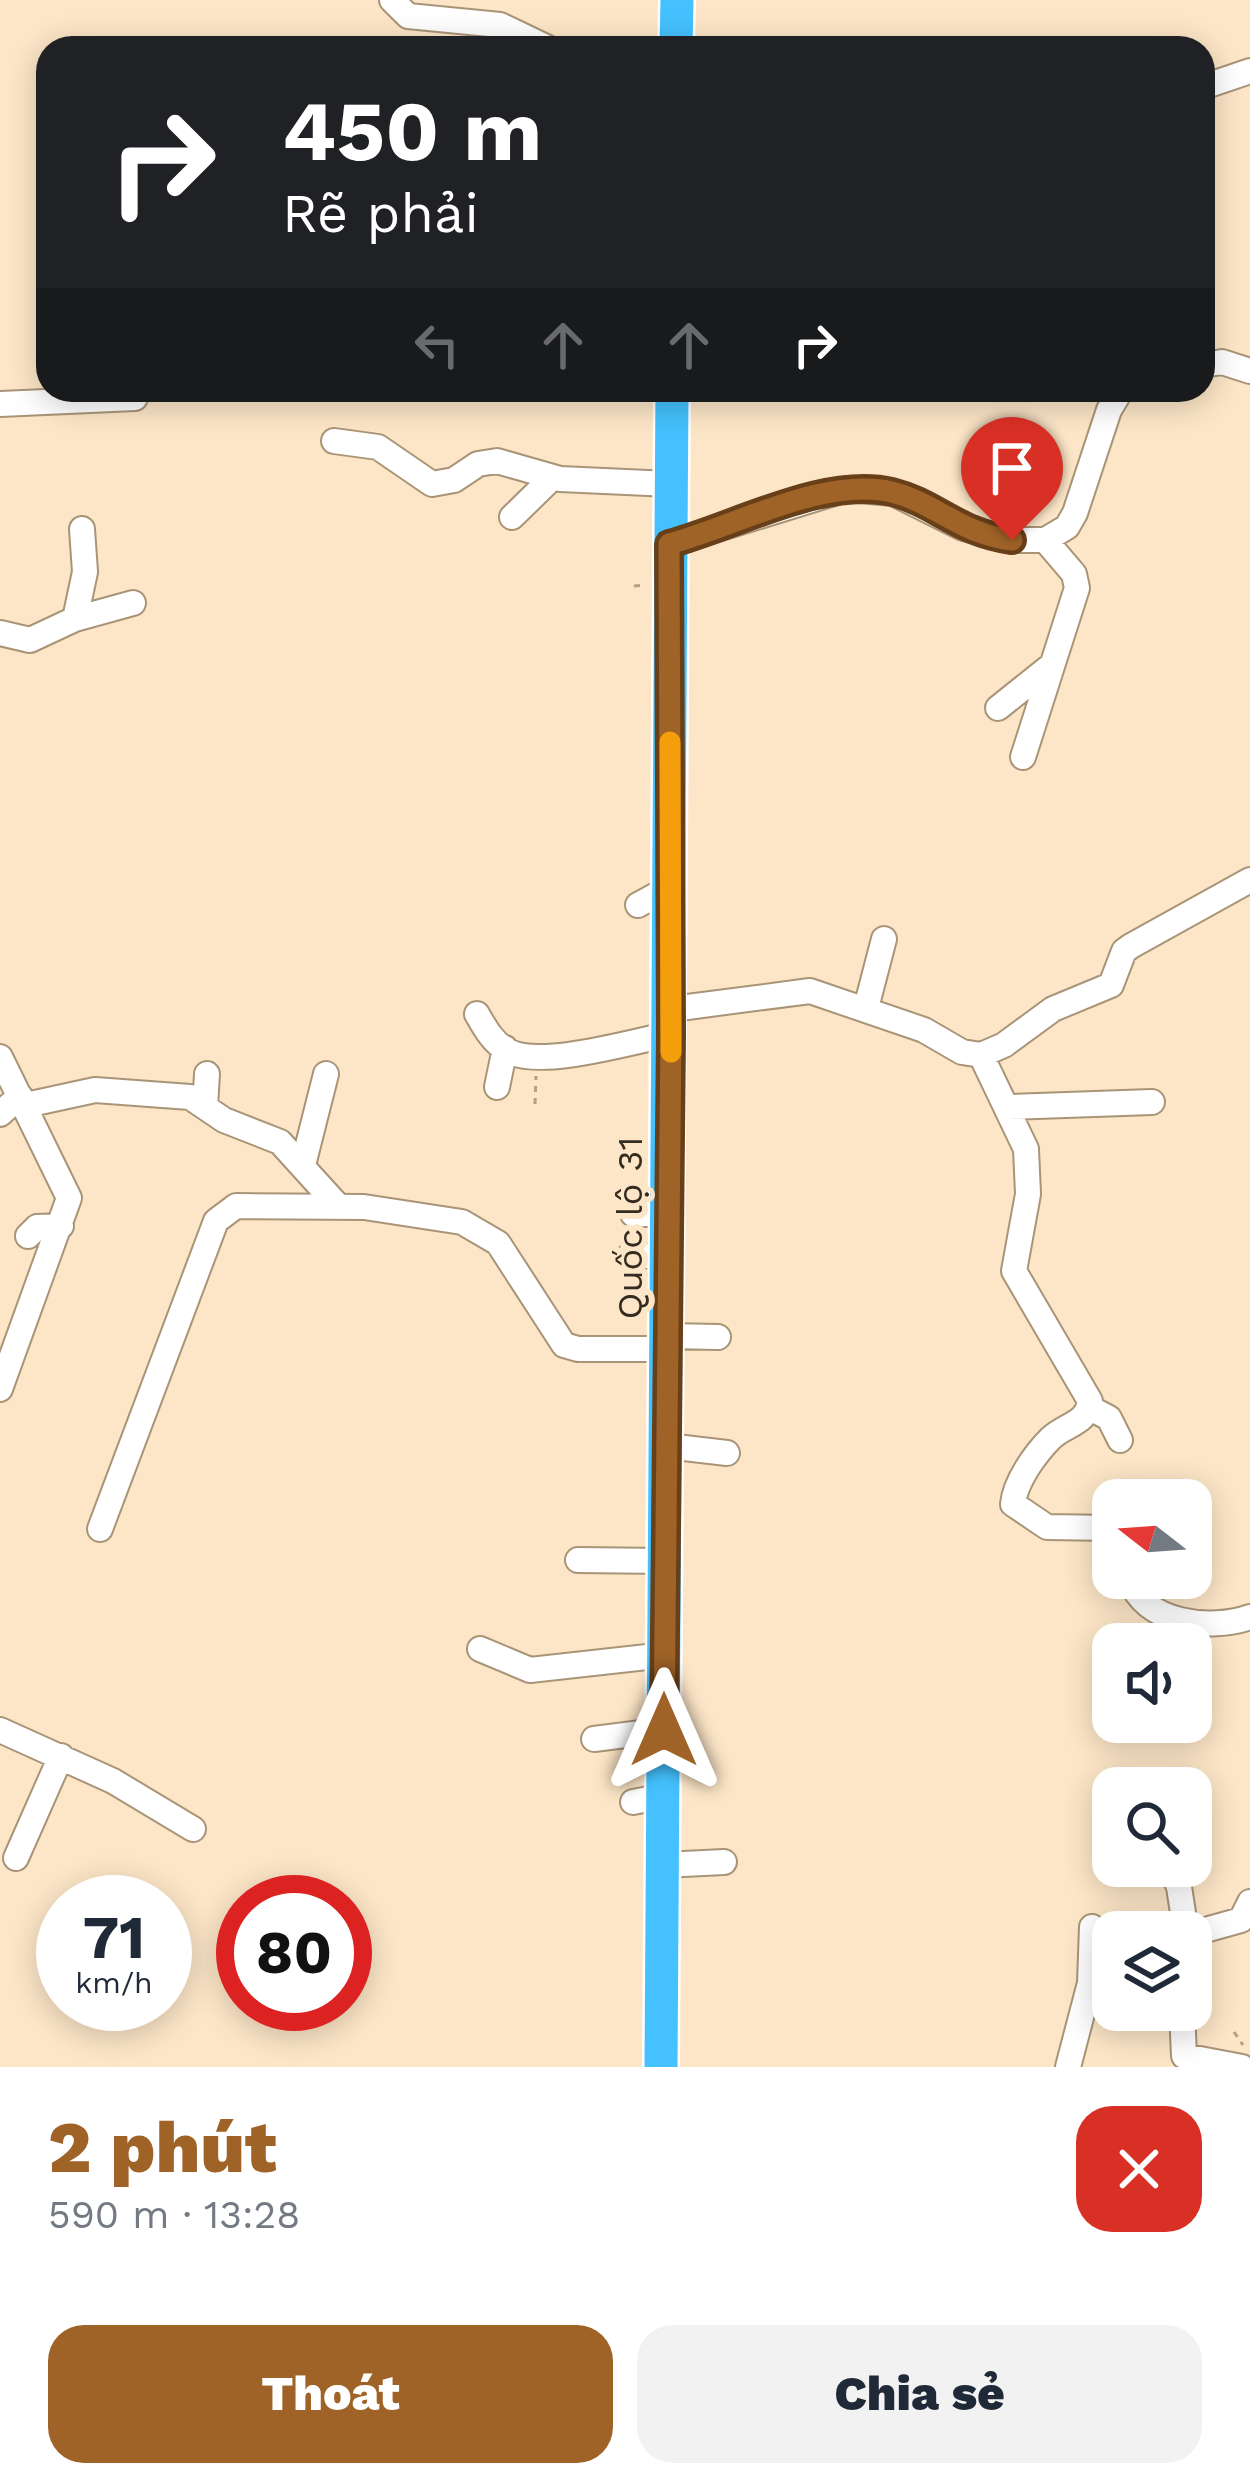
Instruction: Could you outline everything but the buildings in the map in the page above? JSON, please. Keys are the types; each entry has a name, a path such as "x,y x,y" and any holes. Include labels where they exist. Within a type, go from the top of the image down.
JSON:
{"highway":[{"path":"676,36 677,0"},
{"name":"Quốc lộ 31","path":"661,2067 663,1865 648,1799 664,1730 672,402"}],"street":[{"path":"392,0 407,16 500,25 523,36"},
{"path":"1215,83 1250,71"},
{"path":"1215,363 1250,371"},
{"path":"0,404 45,402"},
{"path":"669,544 808,497 869,488 913,499 976,533 1046,540 1067,527 1075,513 1114,402"},
{"path":"334,441 378,447 432,484 497,461 554,477 670,484"},
{"path":"512,517 554,477"},
{"path":"76,619 85,572 82,529"},
{"path":"1024,757 1077,580 1046,540"},
{"path":"0,633 30,640 76,619 133,603"},
{"path":"998,708 1050,666"},
{"path":"477,1014 490,1036 505,1048 537,1056 796,990 830,994 925,1030 962,1052 981,1054 1004,1045 1053,1009 1111,986 1124,951 1250,880"},
{"path":"638,905 671,886"},
{"path":"866,1008 884,939"},
{"path":"497,1087 505,1048"},
{"path":"981,1054 1009,1107 1029,1167 1014,1271 1088,1395 1090,1408"},
{"path":"0,1057 68,1190 62,1226 2,1381"},
{"path":"205,1107 207,1074"},
{"path":"303,1165 326,1074"},
{"path":"0,1114 23,1100 95,1090 190,1096 224,1120 280,1142 339,1207"},
{"path":"1009,1107 1151,1102"},
{"path":"100,1529 221,1213 236,1206 339,1207 443,1217 479,1229 497,1243 564,1345 571,1348 718,1337"},
{"path":"633,1214 668,1214"},
{"path":"28,1236 37,1227 62,1226"},
{"path":"630,1255 668,1257"},
{"path":"1090,1408 1109,1418 1120,1440"},
{"path":"1090,1408 1041,1450 1016,1488 1012,1504 1047,1527 1092,1528"},
{"path":"668,1446 727,1453"},
{"path":"578,1560 665,1561"},
{"path":"1141,1599 1158,1614 1226,1624 1250,1617"},
{"path":"480,1649 530,1670 665,1655"},
{"path":"594,1739 664,1730"},
{"path":"2,1736 62,1756 193,1829"},
{"path":"16,1858 62,1756"},
{"path":"663,1865 724,1862"},
{"path":"1212,1927 1247,1918"},
{"path":"1068,2067 1090,1983 1092,1927"},
{"path":"1181,2031 1179,2061 1242,2067"}],"path":[{"path":"535,1104 537,1056"}],"slow traffic":[{"path":"670,742 671,1052"}],"route":[{"path":"664,1730 671,1034 669,544 808,497 869,488 913,499 962,528 1012,540"}]}
